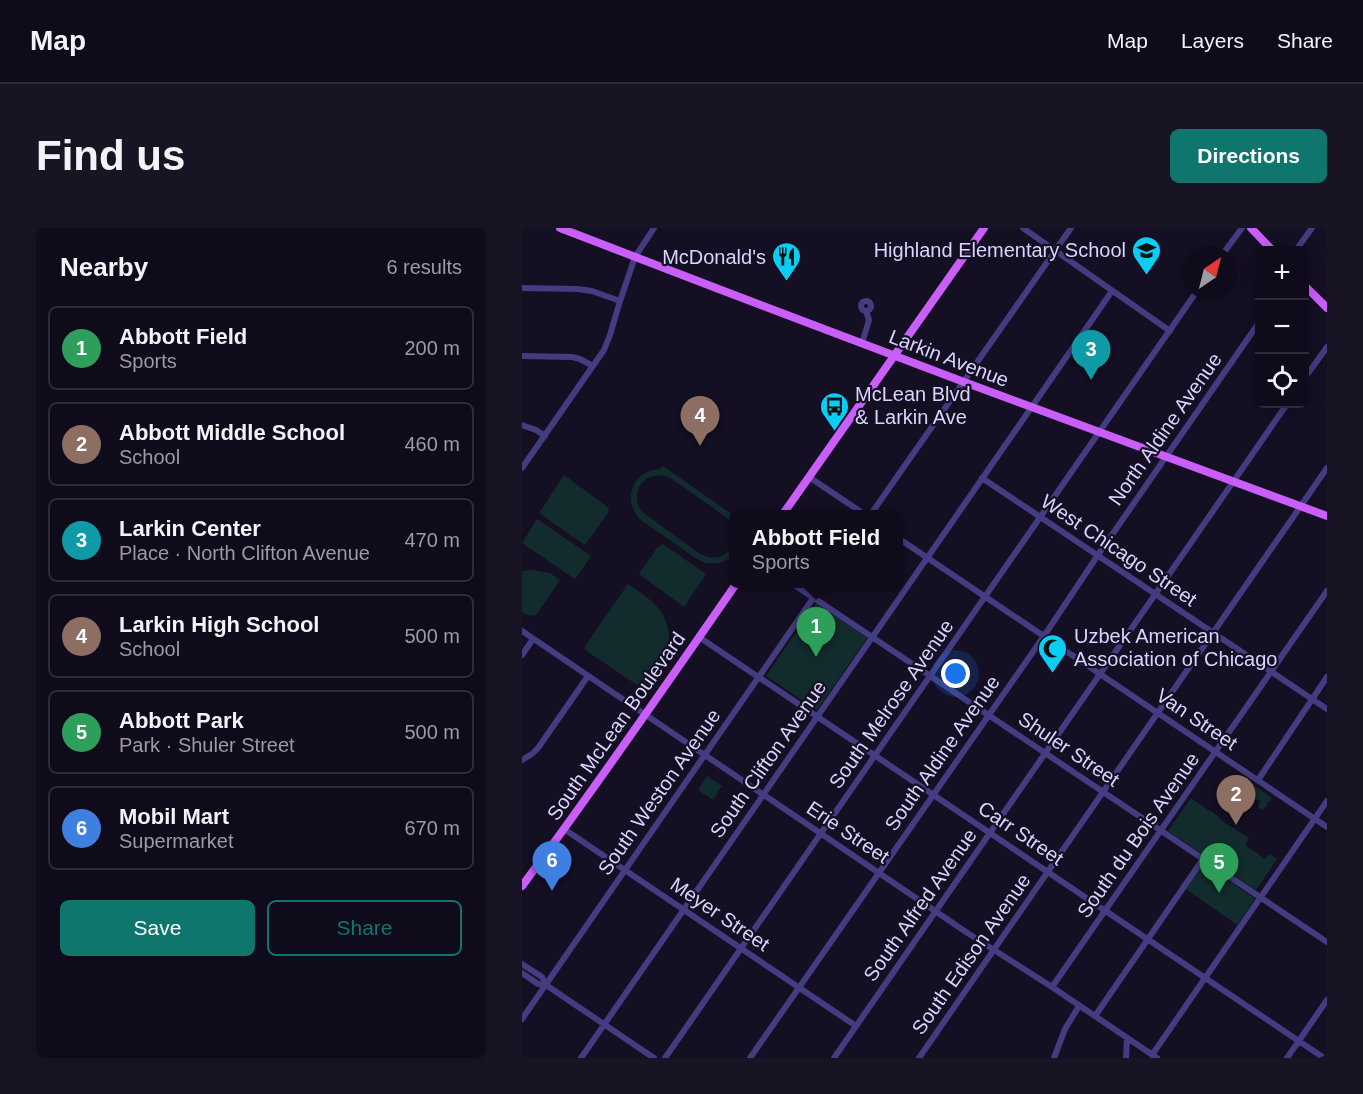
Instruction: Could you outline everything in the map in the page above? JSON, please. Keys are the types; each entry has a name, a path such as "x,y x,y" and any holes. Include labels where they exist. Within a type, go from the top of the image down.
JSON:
{"main road":[{"name":"Larkin Avenue","path":"560,228 964,382 1327,516"},
{"path":"786,510 984,228"},
{"path":"1251,228 1268,246"},
{"path":"1309,289 1327,308"},
{"name":"South McLean Boulevard","path":"522,886 733,588"}],"street":[{"path":"522,468 604,350 635,257 654,228"},
{"path":"1023,228 1170,331"},
{"path":"874,510 1071,228"},
{"path":"1229,246 1242,228"},
{"path":"1299,246 1312,228"},
{"path":"522,288 578,289 592,291 620,301"},
{"name":"South Clifton Avenue","path":"581,1058 1112,291"},
{"name":"South Melrose Avenue","path":"665,1058 1191,300"},
{"path":"862,343 869,320 866,311"},
{"name":"North Aldine Avenue","path":"1098,555 1255,328"},
{"path":"1309,373 1327,347"},
{"path":"522,357 572,357 593,366"},
{"name":"South Alfred Avenue","path":"834,1058 1284,408"},
{"path":"522,425 544,436"},
{"name":"South Edison Avenue","path":"919,1058 1327,468"},
{"path":"809,477 858,510"},
{"name":"West Chicago Street","path":"982,478 1327,709"},
{"name":"Van Street","path":"903,541 1327,827"},
{"name":"South Aldine Avenue","path":"750,1058 1098,555"},
{"name":"Shuler Street","path":"799,588 1327,942"},
{"name":"South Weston Avenue","path":"522,1019 820,588"},
{"name":"South du Bois Avenue","path":"1052,987 1327,591"},
{"name":"Erie Street","path":"522,632 1154,1056"},
{"name":"Carr Street","path":"699,637 1324,1058"},
{"path":"522,655 533,639"},
{"path":"522,760 538,748 588,676"},
{"path":"1258,780 1327,676"},
{"path":"1154,1056 1327,801"},
{"name":"Meyer Street","path":"564,829 856,1026"},
{"path":"1095,1016 1203,858"},
{"path":"522,964 542,977 546,985"},
{"path":"522,973 538,984 546,985 654,1058"},
{"path":"1287,1058 1327,1000"},
{"path":"1054,1058 1063,1034 1079,1006"},
{"path":"1126,1058 1127,1038"}],"green space":[{"path":"663,466 729,512 729,521 672,479 664,476 649,478 639,488 637,495 641,511 700,554 714,558 729,550 729,559 720,563 705,563 642,521 632,505 632,489 642,475"},
{"path":"564,475 609,508 608,513 585,545 539,513"},
{"path":"537,519 591,556 575,579 522,543"},
{"path":"663,544 706,574 684,607 639,574 657,548"},
{"path":"522,571 550,573 560,580 535,616 522,612"},
{"path":"628,584 657,607 666,622 668,631 668,660 646,691 585,650 585,646"},
{"path":"816,603 867,638 817,710 766,676"},
{"path":"707,776 722,786 713,800 698,790"},
{"path":"1255,786 1272,798 1269,802 1267,801 1268,804 1263,810 1258,808 1260,801 1256,799 1253,801 1247,797"},
{"path":"1191,798 1249,838 1245,845 1265,859 1269,854 1277,859 1256,890 1168,831"},
{"path":"1206,865 1254,898 1237,925 1186,889 1202,866"}],"place":[{"name":"Highland Elementary School","path":"1147,276"},
{"name":"McDonald's","path":"787,282"},
{"name":"Larkin Center","path":"1091,380"},
{"name":"McLean Blvd & Larkin Ave","path":"834,432"},
{"name":"Larkin High School","path":"700,446"},
{"name":"Abbott Field","path":"816,657"},
{"name":"Uzbek American Association of Chicago","path":"1053,674"},
{"name":"Abbott Middle School","path":"1236,825"},
{"name":"Mobil Mart","path":"552,891"},
{"name":"Abbott Park","path":"1219,893"}]}
